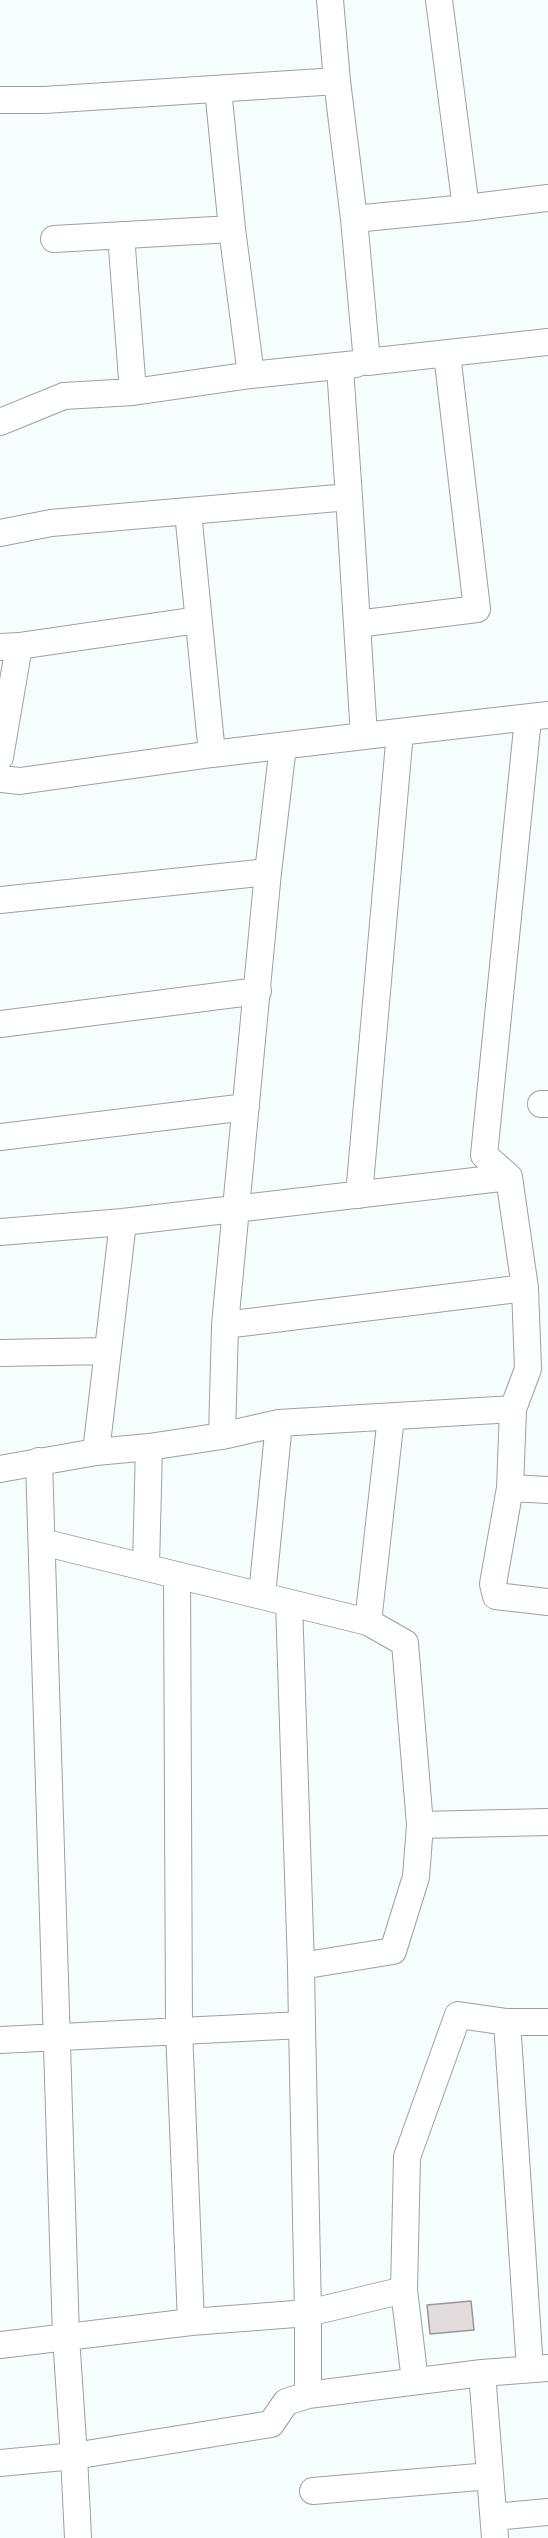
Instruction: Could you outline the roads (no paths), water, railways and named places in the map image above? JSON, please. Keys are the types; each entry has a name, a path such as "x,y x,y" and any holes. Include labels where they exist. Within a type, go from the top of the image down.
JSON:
{"street":[{"path":"330,0 367,362"},
{"path":"439,0 466,208"},
{"path":"0,100 337,81"},
{"path":"218,89 250,375"},
{"path":"354,219 548,198"},
{"path":"54,239 232,229"},
{"path":"121,235 133,392"},
{"path":"0,422 64,396 133,392 250,375 340,368 367,362 548,342"},
{"path":"357,624 477,609 447,354"},
{"path":"340,368 364,736"},
{"path":"0,534 51,524 349,497"},
{"path":"188,512 212,754"},
{"path":"0,757 10,646 198,620"},
{"path":"0,779 20,781 212,754 538,717 484,1155 509,1177 538,1370 513,1409 510,1488 493,1584 496,1596 548,1602"},
{"path":"359,1195 400,732"},
{"path":"222,1436 225,1325 268,873 283,746"},
{"path":"0,900 268,873"},
{"path":"0,1024 258,991"},
{"path":"0,1137 246,1107"},
{"path":"0,1232 123,1222 509,1177"},
{"path":"96,1452 123,1222"},
{"path":"225,1325 525,1288"},
{"path":"0,1353 108,1351"},
{"path":"0,1469 96,1452 222,1436 279,1423 513,1409"},
{"path":"368,1622 391,1417"},
{"path":"262,1595 279,1423"},
{"path":"146,1566 149,1447"},
{"path":"39,1461 66,2337 78,2538"},
{"path":"510,1488 548,1490"},
{"path":"42,1542 368,1622 405,1643 420,1825 416,1877 393,1952 302,1966"},
{"path":"177,1575 179,2030 191,2322"},
{"path":"288,1603 302,1966 308,2395"},
{"path":"420,1825 548,1822"},
{"path":"415,2381 404,2290 408,2157 458,2015 507,2022 548,2022"},
{"path":"0,2463 74,2456 271,2424 286,2402 308,2395 482,2373 539,2369 507,2022"},
{"path":"0,2040 302,2025"},
{"path":"0,2345 191,2322 308,2313 404,2290"},
{"path":"482,2373 494,2528 548,2512"},
{"path":"313,2491 490,2476"}]}
